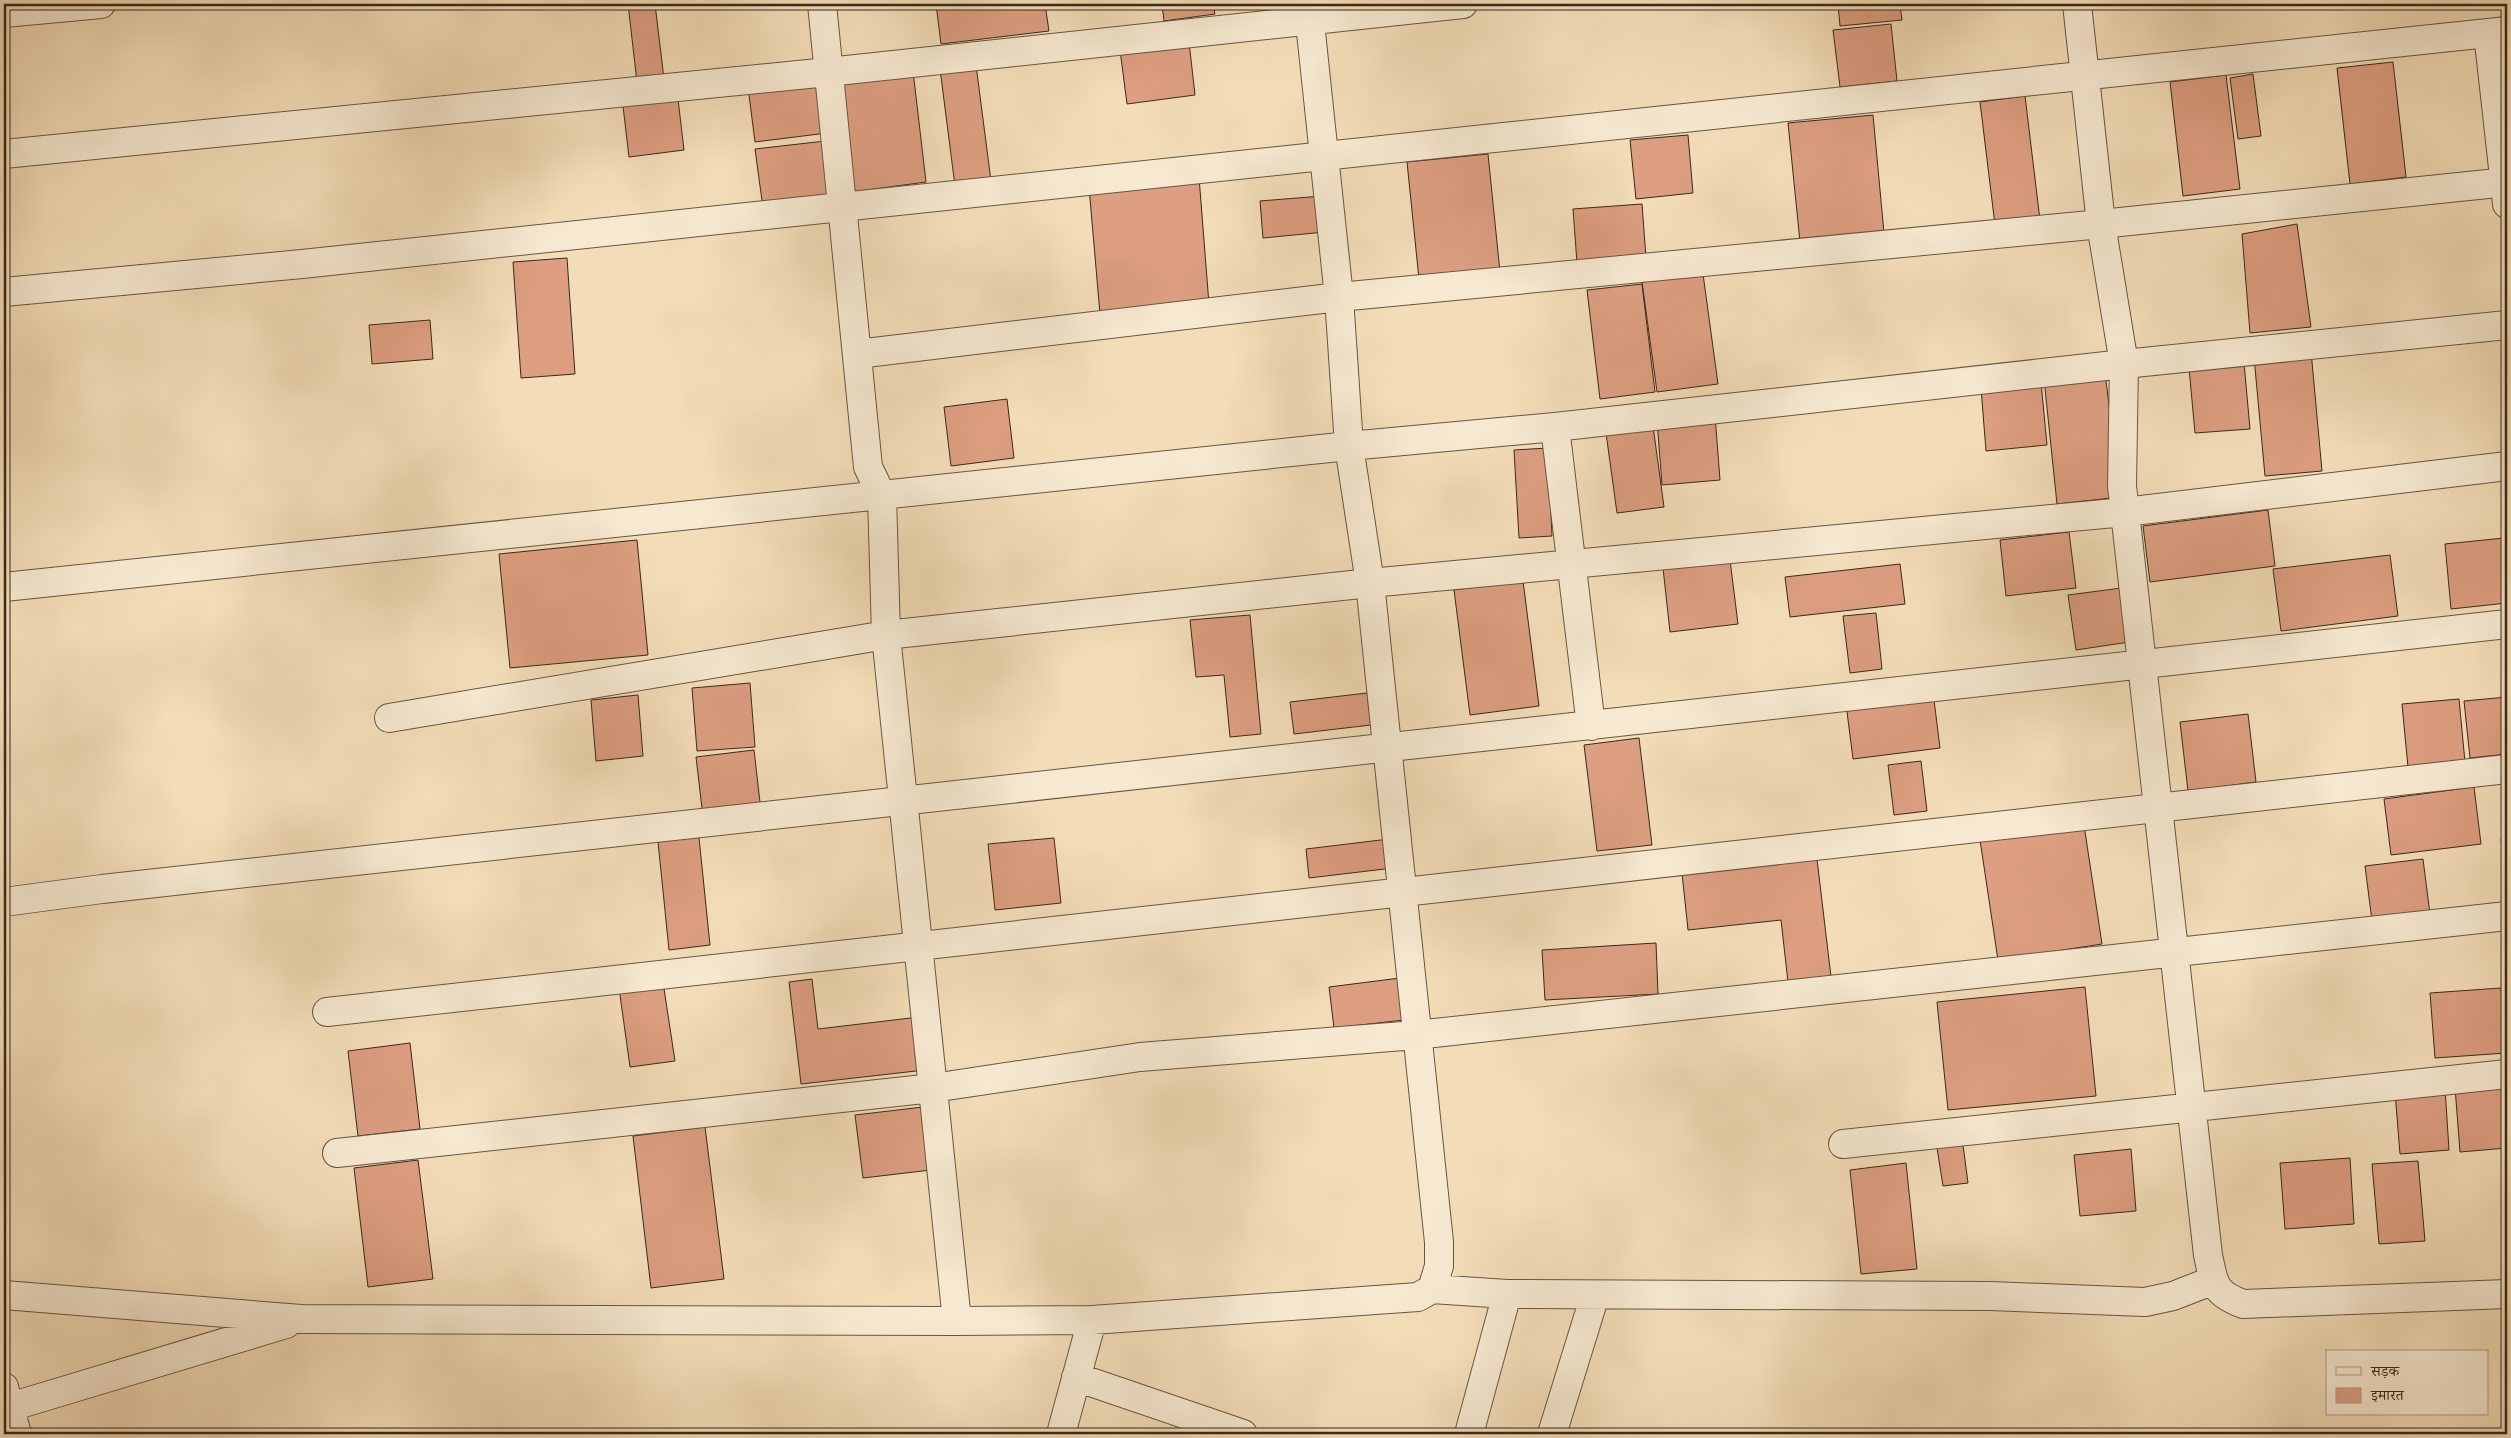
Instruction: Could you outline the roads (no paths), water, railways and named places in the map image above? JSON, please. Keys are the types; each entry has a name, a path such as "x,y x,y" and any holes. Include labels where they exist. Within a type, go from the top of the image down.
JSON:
{"street":[{"path":"4,14 102,4"},
{"path":"822,4 868,468 882,496 886,635 957,1321"},
{"path":"4,154 828,72 1308,12 1463,4"},
{"path":"2077,4 2101,224 2124,364 2122,486 2208,1255 2214,1280 2224,1297 2243,1304 2507,1294"},
{"path":"1308,12 1339,298 1349,446 1370,583 1439,1242 1439,1266 1432,1289"},
{"path":"4,292 302,264 2498,32 2506,189 2101,224 1339,298 857,354"},
{"path":"4,587 1349,446 1555,427 2124,364 2507,325"},
{"path":"1555,427 1591,726"},
{"path":"390,718 886,635 1370,583 2125,512 2507,466"},
{"path":"4,902 903,800 2507,624"},
{"path":"327,1012 2507,769"},
{"path":"337,1153 933,1088 1140,1058 1416,1035 2507,916"},
{"path":"1843,1144 2507,1074"},
{"path":"4,1295 301,1319 957,1321 1092,1320 1418,1297 1432,1289 1507,1294 1990,1296 2146,1302 2173,1296 2214,1280"},
{"path":"1469,1434 1507,1294"},
{"path":"1552,1434 1595,1295"},
{"path":"16,1434 7,1397 301,1319"},
{"path":"1061,1434 1092,1320"},
{"path":"1076,1377 1231,1432"}]}
